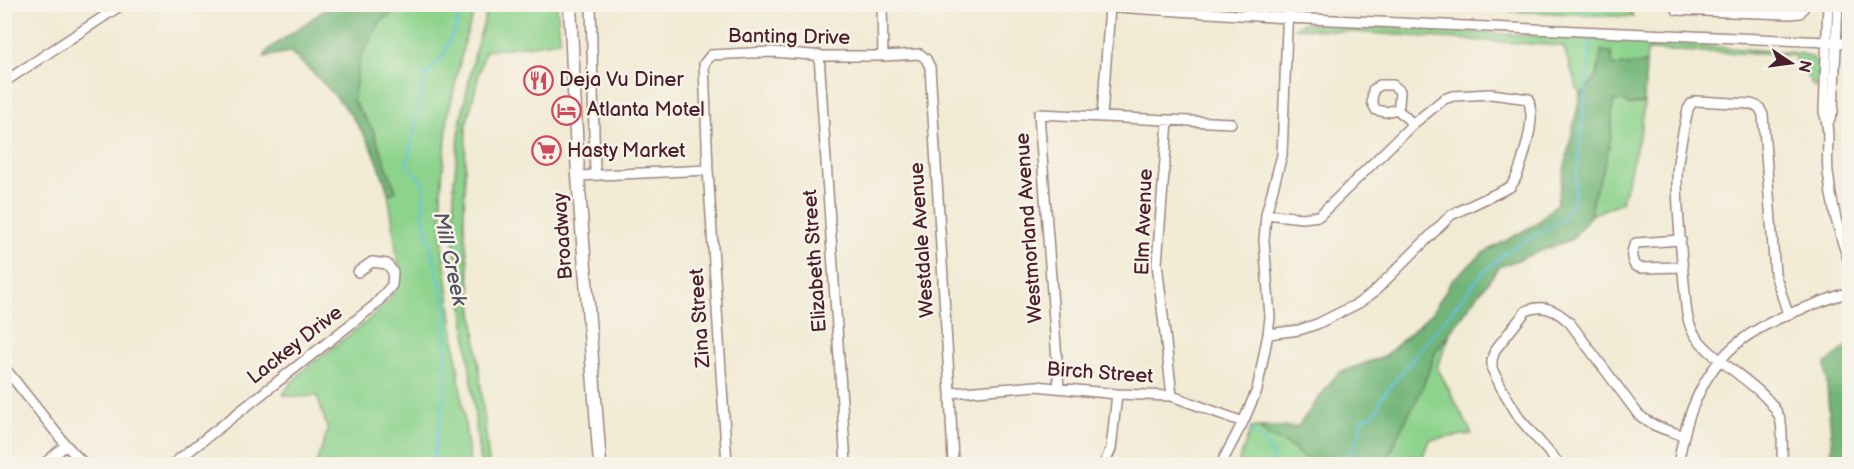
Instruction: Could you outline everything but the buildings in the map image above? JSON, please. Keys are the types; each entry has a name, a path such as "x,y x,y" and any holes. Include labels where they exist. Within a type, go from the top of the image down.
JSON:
{"main road":[{"name":"Broadway","path":"570,4 578,176 600,465"}],"street":[{"path":"4,82 123,4"},
{"path":"591,4 595,175"},
{"path":"882,4 883,56"},
{"path":"1068,4 1288,18 1850,43"},
{"path":"1221,465 1257,390 1268,334 1270,317 1264,241 1266,214 1282,156 1288,4"},
{"path":"1675,7 1790,14 1800,13 1806,4"},
{"path":"1828,4 1833,111 1828,123 1827,171 1842,243 1850,264"},
{"path":"1831,42 1838,4"},
{"path":"1102,117 1110,7"},
{"name":"Banting Drive","path":"708,170 703,78 704,64 711,55 772,52 883,56"},
{"name":"Westdale Avenue","path":"883,56 920,54 930,67 953,465"},
{"name":"Elizabeth Street","path":"819,55 846,465"},
{"path":"1266,214 1302,218 1319,216 1413,124 1444,99 1453,96 1491,94 1528,99 1531,116 1524,156 1514,183 1451,215 1374,292 1359,303 1317,324 1299,330 1268,334"},
{"path":"1782,465 1781,423 1770,400 1720,360 1694,333 1688,320 1677,175 1686,119 1691,104 1696,101 1751,104 1760,107 1763,115 1775,274 1788,314"},
{"path":"1397,109 1413,124"},
{"name":"Westmorland Avenue","path":"1059,388 1038,114 1232,123"},
{"name":"Elm Avenue","path":"1168,121 1157,263 1172,396"},
{"path":"578,176 708,170"},
{"name":"Zina Street","path":"708,170 727,465"},
{"path":"1681,240 1636,243 1631,250 1631,256 1635,266 1641,268 1683,267"},
{"name":"Lackey Drive","path":"173,465 375,305 392,285 393,272 387,264 372,262 358,272"},
{"path":"1678,465 1684,436 1698,395 1720,360 1737,343 1755,330 1788,314 1850,292"},
{"path":"1559,465 1520,419 1492,369 1495,350 1526,311 1531,309 1545,308 1563,315 1638,414 1660,429 1684,436"},
{"path":"4,367 84,465"},
{"name":"Birch Street","path":"950,393 1036,386 1117,394 1172,396 1243,422"},
{"path":"1104,465 1111,449 1117,394"},
{"path":"44,465 66,445"}],"green space":[{"path":"333,4 403,5 380,22 360,58 353,101 373,130 396,191 393,193 388,193 374,153 358,124 326,86 290,52 264,57 269,49"},
{"path":"403,5 477,5 465,39 448,116 441,191 443,248 470,464 316,464 328,430 317,396 283,395 309,365 382,307 394,291 399,275 388,193 393,193 373,130 353,101 360,58 380,22"},
{"path":"489,5 557,5 560,41 485,51 466,126 464,225 489,464 480,464 454,244 454,181 461,119 476,48"},
{"path":"1512,5 1629,5 1633,17 1510,11"},
{"path":"1302,23 1648,42 1798,53 1815,60 1818,69 1817,88 1814,87 1793,55 1647,50 1646,63 1615,66 1602,51 1597,76 1580,96 1563,46 1294,28"},
{"path":"1601,51 1611,52 1612,64 1615,66 1646,63 1644,103 1628,105 1624,101 1613,101 1611,136 1606,160 1592,201 1591,215 1572,239 1499,267 1436,351 1422,389 1386,464 1317,464 1307,461 1283,442 1269,437 1258,427 1297,427 1338,373 1385,356 1432,313 1453,279 1483,253 1536,224 1557,203 1580,96 1597,76"},
{"path":"1613,101 1624,101 1628,105 1644,103 1642,125 1622,202 1591,215 1592,201 1611,136"},
{"path":"1450,335 1437,367 1472,434 1429,440 1420,464 1386,464 1422,389 1436,351"},
{"path":"1849,345 1849,464 1831,464 1832,445 1825,364"},
{"path":"1258,427 1269,437 1295,450 1307,461 1317,464 1238,464 1251,428"}],"waterway":[{"name":"Mill Creek","path":"432,464 445,391 447,309 423,216 424,185 407,163 425,76 443,56 457,24 461,4"},
{"path":"1582,4 1586,16"},
{"path":"1337,464 1355,444 1360,433 1362,418 1375,412 1381,398 1481,275 1507,251 1562,220 1574,199 1591,43"},
{"path":"1250,431 1266,443 1275,464"}],"place":[{"name":"Deja Vu Diner","path":"538,80"},
{"name":"Atlanta Motel","path":"566,110"},
{"name":"Hasty Market","path":"546,151"}]}
